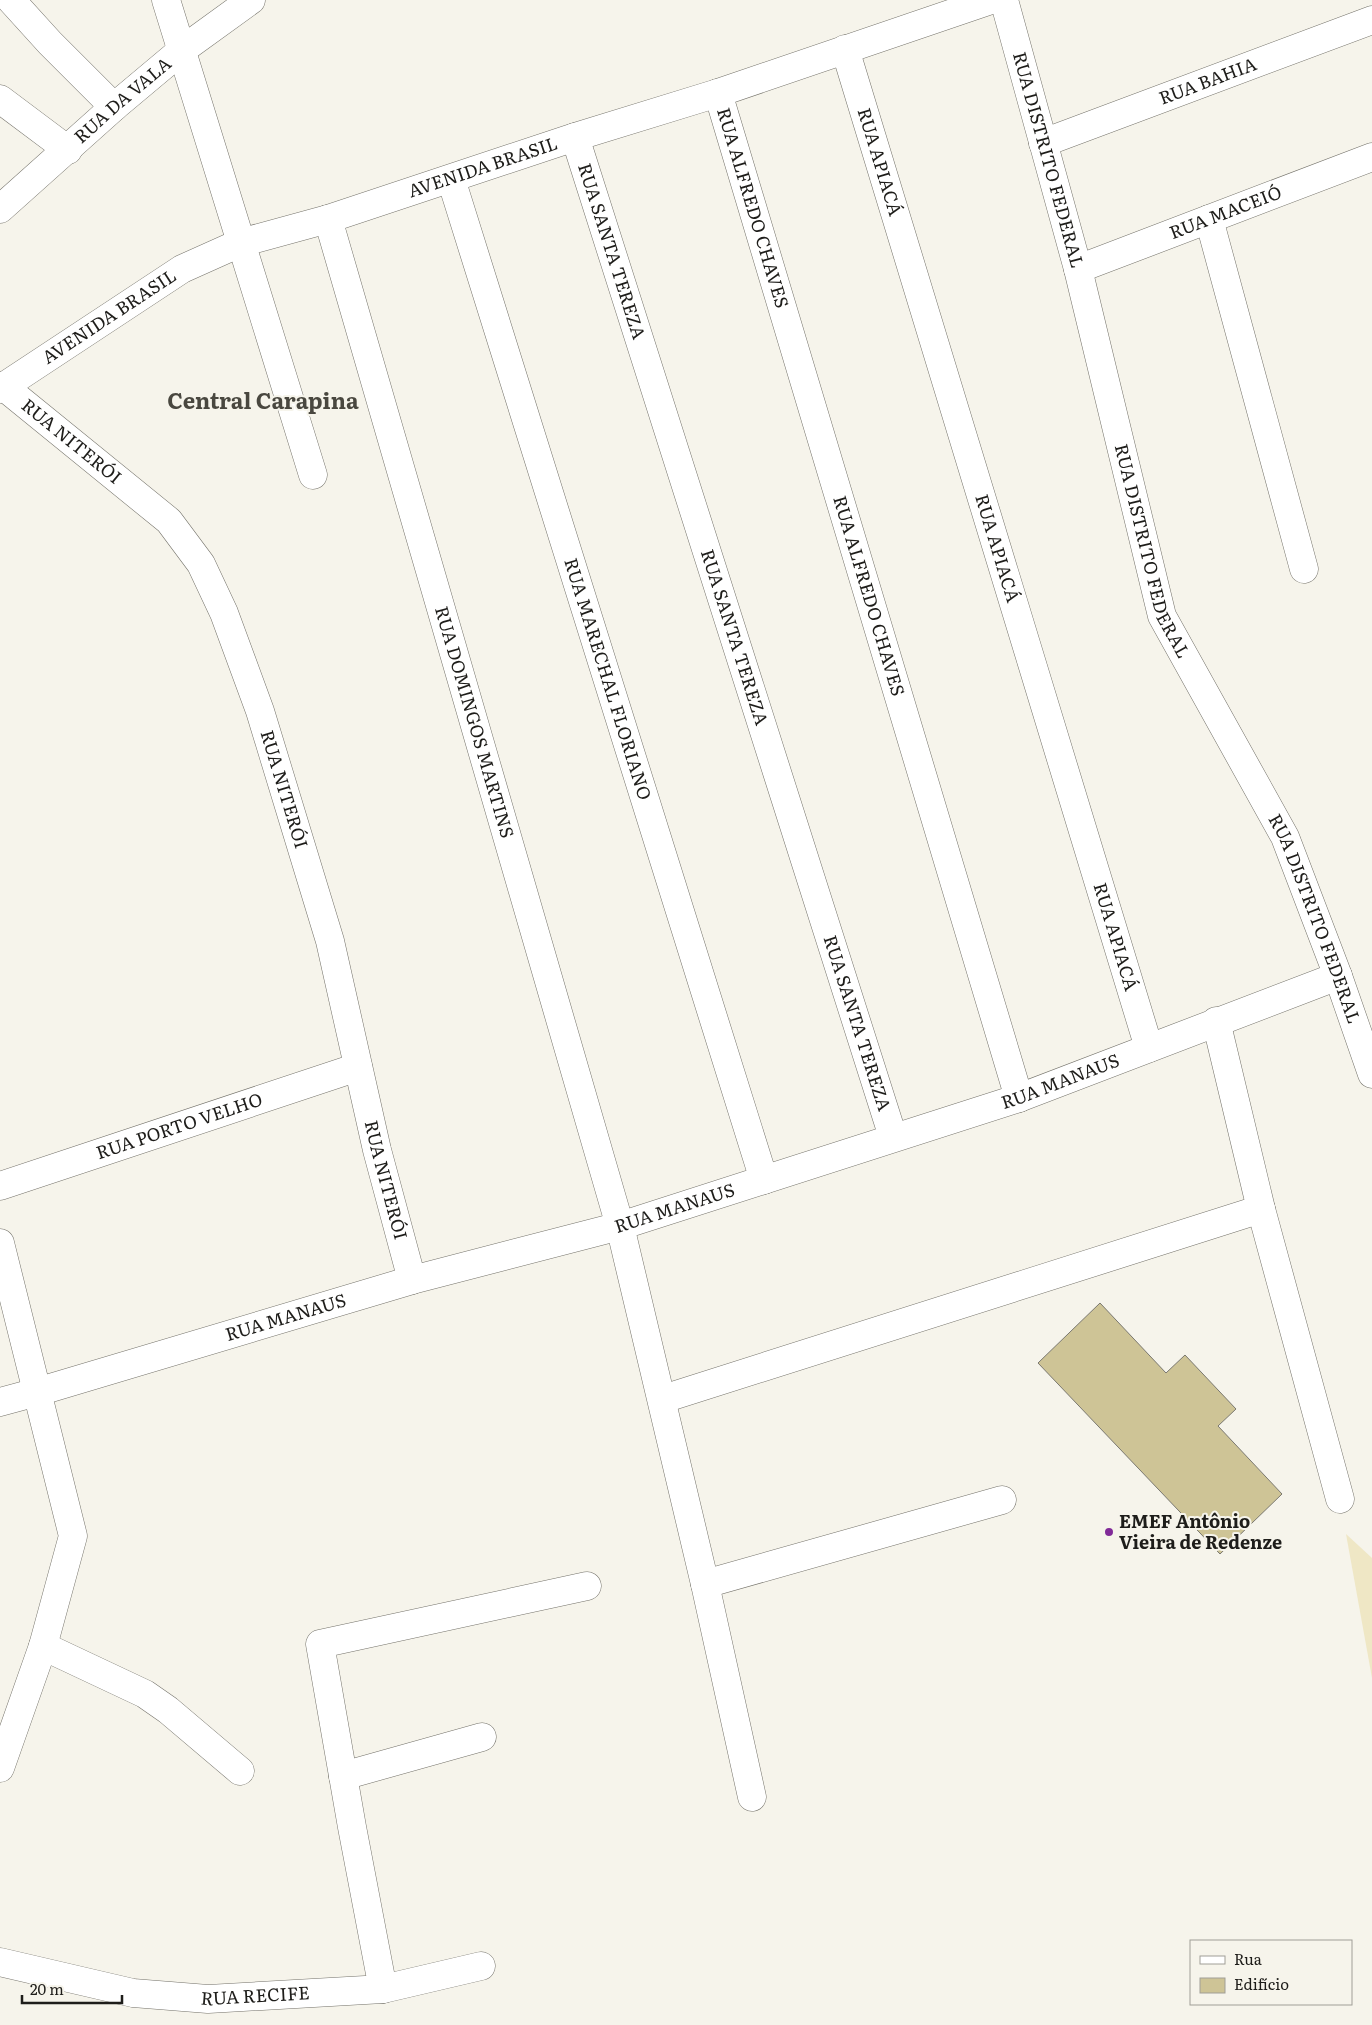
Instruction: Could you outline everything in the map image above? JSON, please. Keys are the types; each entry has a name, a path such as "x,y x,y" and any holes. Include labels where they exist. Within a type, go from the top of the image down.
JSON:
{"street":[{"path":"11,0 50,43 114,107"},
{"path":"166,0 313,475"},
{"name":"RUA DA VALA","path":"0,209 114,107 182,50 251,0"},
{"name":"AVENIDA BRASIL","path":"2,387 182,269 240,243 328,218 575,137 718,93 992,0"},
{"name":"RUA DISTRITO FEDERAL","path":"1004,0 1078,269 1162,616 1285,837 1338,976 1372,1074"},
{"name":"RUA BAHIA","path":"1043,143 1372,20"},
{"name":"RUA APIACÁ","path":"844,49 1149,1048"},
{"name":"RUA ALFREDO CHAVES","path":"718,93 1019,1098"},
{"path":"0,99 68,150"},
{"name":"RUA SANTA TEREZA","path":"575,137 894,1138"},
{"name":"RUA MACEIÓ","path":"1078,269 1372,157"},
{"name":"RUA MARECHAL FLORIANO","path":"451,178 764,1180"},
{"name":"RUA DOMINGOS MARTINS","path":"328,218 620,1226 705,1584 752,1797"},
{"path":"1209,219 1304,569"},
{"name":"RUA NITERÓI","path":"2,387 169,521 201,564 224,613 260,711 330,941 358,1067 412,1280"},
{"name":"RUA MANAUS","path":"0,1402 412,1280 620,1226 1019,1098 1216,1021 1338,976"},
{"path":"1216,1021 1261,1208 1340,1500"},
{"name":"RUA PORTO VELHO","path":"0,1186 358,1067"},
{"path":"662,1399 1261,1208"},
{"path":"0,1243 73,1536 43,1646 1,1764"},
{"path":"705,1584 1002,1500"},
{"path":"383,1989 320,1644 588,1586"},
{"path":"43,1646 145,1694 168,1710 240,1772"},
{"path":"343,1776 482,1737"},
{"name":"RUA RECIFE","path":"0,1962 133,1993 208,1999 383,1989 481,1966"}],"shaded area":[{"path":"1346,1534 1372,1558 1372,1678"}],"building":[{"path":"1100,1303 1166,1373 1185,1355 1236,1409 1218,1426 1282,1494 1220,1554 1038,1363"}],"place":[{"name":"EMEF Antônio Vieira de Redenze","path":"1109,1532"}],"district":[{"name":"Central Carapina","path":"263,401"}]}
